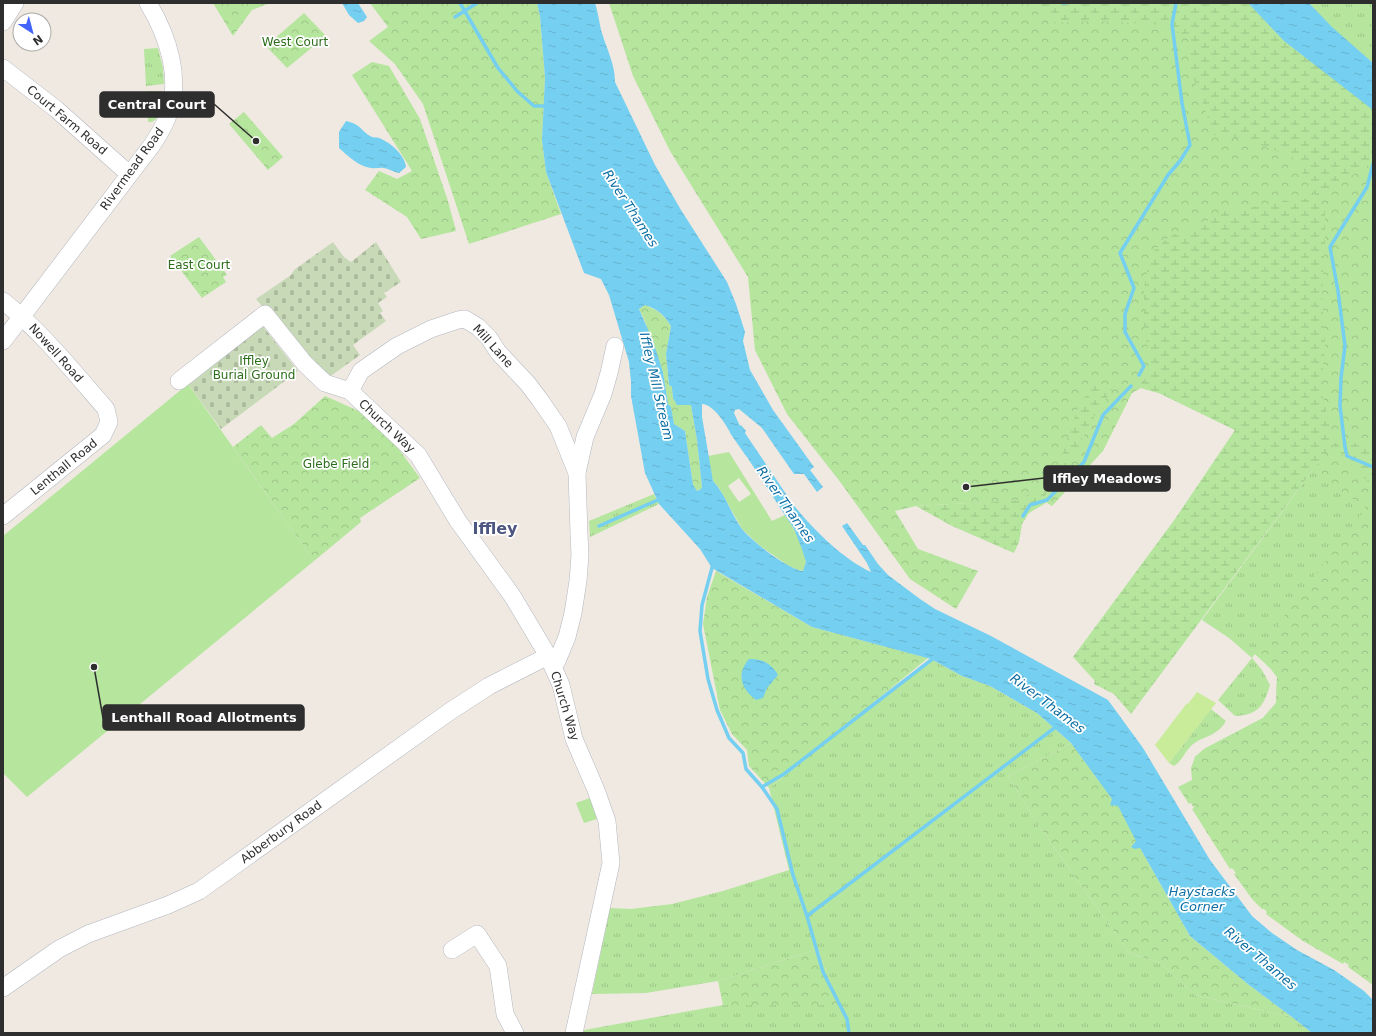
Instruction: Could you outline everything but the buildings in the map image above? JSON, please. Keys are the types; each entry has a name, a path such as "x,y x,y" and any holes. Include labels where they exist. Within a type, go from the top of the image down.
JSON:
{"street":[{"path":"3,22 15,3"},
{"name":"Rivermead Road","path":"3,341 21,315 152,145 162,130 168,117 172,102 173,69 168,47 148,3"},
{"name":"Court Farm Road","path":"3,68 56,109 130,174"},
{"name":"Nowell Road","path":"3,300 21,315 48,342 106,409"},
{"path":"179,381 265,314 305,364 325,383 350,391"},
{"name":"Mill Lane","path":"350,391 361,371 397,346 431,329 465,319 478,327 489,338 498,352 528,384 540,400 558,426 577,473"},
{"name":"Mill Lane","path":"550,660 557,661 567,637 573,613 580,555 577,473 585,437 603,394 614,346"},
{"name":"Church Way","path":"350,391 418,454 458,522 513,597 550,660 561,685 574,739 596,790 607,821 611,863 574,1033"},
{"name":"Lenthall Road","path":"3,516 103,434 109,422 106,409"},
{"name":"Abberbury Road","path":"3,988 59,949 88,934 168,905 199,891 449,712 489,686 550,660"},
{"path":"452,950 477,934 498,966 505,1014 515,1033"}],"green space":[{"path":"213,3 270,3 252,10 233,36"},
{"path":"370,3 537,3 540,16 545,77 542,140 546,172 561,214 469,244 423,104 395,64 369,41 388,27"},
{"path":"609,3 1248,3 1284,41 1373,109 1373,985 1348,967 1349,965 1344,962 1343,964 1303,941 1266,914 1267,912 1252,899 1234,874 1236,873 1232,868 1230,869 1192,809 1194,808 1191,803 1189,804 1178,787 1192,780 1191,768 1195,757 1204,749 1263,718 1276,703 1277,677 1255,654 1366,508 1312,471 1235,430 1159,393 1141,388 1132,393 1103,451 1052,506 1041,499 916,506 895,511 918,549 978,571 956,609 910,579 841,483 787,414 755,350 748,277 670,151 633,76"},
{"path":"1042,3 1248,3 1284,41 1373,109 1373,163 1316,197 1294,158 1245,139 1214,135 1189,65 1190,37 1161,25 1098,21 1051,23"},
{"path":"1309,3 1373,3 1373,63 1331,27"},
{"name":"West Court","path":"304,13 326,36 287,68 266,46"},
{"path":"158,48 163,68 164,84 146,86 144,49"},
{"path":"372,62 389,66 420,119 448,201 456,231 421,239 407,217 365,190 379,171 397,179 412,171 352,75"},
{"path":"147,91 163,91 160,111 156,119 152,122 148,122"},
{"path":"244,112 283,157 268,170 229,124"},
{"path":"1316,197 1325,208 1322,296 1325,344 1321,388 1334,445 1368,442 1373,448 1373,487 1333,445 1131,714 1114,694 1094,684 1095,681 1073,657 1175,519 1235,430 1159,393 1141,388 1151,363 1144,329 1144,288 1150,254 1170,236 1196,227 1227,210"},
{"name":"East Court","path":"199,237 227,275 223,277 226,282 202,298 170,256"},
{"path":"333,242 344,257 351,262 376,242 401,282 384,293 387,297 378,303 383,311 380,313 386,321 353,345 360,355 324,379 256,299 291,275 294,270"},
{"path":"645,305 660,313 666,318 671,326 666,354 669,385 672,387 673,398 691,405 697,440 702,487 696,491 693,485 685,431 674,424 671,408 668,404 663,372 639,309"},
{"name":"Iffley Burial Ground","path":"261,324 298,371 221,429 188,384"},
{"path":"1117,383 1097,412 1063,474 1042,499 1046,503 1029,513 1022,524 1019,542 1014,553 952,526 916,506 1018,500 1039,489 1056,472 1080,402 1095,386"},
{"path":"188,384 314,561 27,797 3,773 3,536"},
{"name":"Glebe Field","path":"325,396 370,416 392,440 420,478 360,518 361,522 314,561 233,447 261,425 272,438 294,424"},
{"path":"1334,445 1373,487 1373,969 1195,757 1204,749 1263,718 1276,703 1277,677 1255,654 1252,658 1229,638 1202,620 1312,471"},
{"path":"729,452 772,521 785,515 795,531 805,556 806,562 803,571 792,568 783,562 759,545 742,529 719,488 713,481 708,456","holes":["739,478 751,494 739,502 728,486"]},
{"path":"654,494 659,504 590,537 589,521"},
{"path":"716,571 812,627 928,658 769,788 749,766 747,750 732,734 720,710 703,624 707,597"},
{"path":"1252,658 1262,670 1270,685 1265,699 1259,708 1249,714 1235,716 1218,700"},
{"path":"931,659 962,676 990,686 1037,713 1071,743 1008,776 1039,826 1129,953 1160,963 1195,995 1292,1017 1312,1033 583,1033 584,1030 723,1005 839,1005 818,949 718,981 646,993 592,994 610,908 631,909 672,904 723,891 789,870 769,788"},
{"path":"1197,692 1216,703 1169,763 1155,745"},
{"path":"1211,709 1226,721 1222,727 1218,731 1191,746 1179,762 1174,766 1169,763"},
{"path":"1071,743 1118,806 1137,841 1131,847 1140,848 1190,936 1249,985 1292,1017 1195,995 1160,963 1129,953 1039,826 1008,776"},
{"path":"590,798 597,819 584,823 576,803"},
{"path":"818,949 839,1005 723,1005 718,981"}],"water":[{"path":"342,3 358,3 367,17 364,21 358,23 349,15"},
{"path":"537,3 595,3 601,30 612,62 615,82 655,165 681,210 727,282 745,332 743,341 750,370 773,410 814,467 810,470 823,487 817,492 804,474 794,474 762,428 739,409 735,410 734,413 740,426 741,425 746,431 745,433 791,502 828,542 860,566 871,572 867,563 842,526 847,523 888,575 920,599 935,609 991,636 1108,700 1143,748 1210,860 1252,916 1272,933 1297,950 1334,970 1364,991 1373,1000 1373,1033 1312,1033 1249,985 1190,936 1140,848 1135,849 1131,847 1136,841 1118,806 1110,805 1112,799 1071,743 1037,713 990,686 962,676 931,659 812,627 712,568 700,549 659,504 645,473 631,396 629,362 609,295 601,279 584,273 546,172 542,140 545,77 540,16","holes":["645,305 660,313 666,318 671,326 666,354 669,385 672,387 673,398 677,405 691,405 697,440 702,487 697,491 693,485 685,431 674,424 671,407 668,404 663,372 653,341 639,309","702,404 711,407 722,419 794,529 806,562 803,571 788,565 770,554 747,534 738,523 718,486 713,481 702,417"]},
{"path":"1248,3 1309,3 1332,27 1373,63 1373,110 1284,41"},
{"path":"346,121 358,126 371,137 379,138 392,146 403,158 406,167 399,173 384,168 366,167 350,157 339,148 339,132"},
{"path":"749,659 766,662 776,671 778,675 767,688 763,698 756,700 747,691 742,681 742,670"}],"waterway":[{"path":"460,3 498,68 517,91 534,106 548,106"},
{"path":"455,17 477,3"},
{"path":"1139,375 1144,366 1125,332 1125,314 1134,288 1120,253 1168,175 1180,161 1190,145 1182,103 1172,24 1176,3"},
{"path":"1373,164 1367,187 1330,247 1338,291 1345,346 1341,378 1340,406 1345,447 1347,456 1373,467"},
{"path":"1023,516 1030,505 1047,500 1084,462 1103,415 1131,386"},
{"path":"599,526 660,499"},
{"path":"713,564 702,605 700,631 708,679 717,710 729,738 743,753 746,769 762,787"},
{"path":"807,916 793,875 777,809 762,787 784,774 935,657"},
{"name":"River Thames","path":"849,1033 847,1019 823,972 807,916 1057,726"}],"place":[{"name":"Central Court","path":"256,141"},
{"name":"Iffley Meadows","path":"966,487"},
{"name":"Lenthall Road Allotments","path":"94,667"}],"district":[{"name":"Iffley","path":"495,528"}],"water label":[{"name":"Iffley Mill Stream","path":"657,386"},
{"name":"Haystacks Corner","path":"1202,898"}]}
